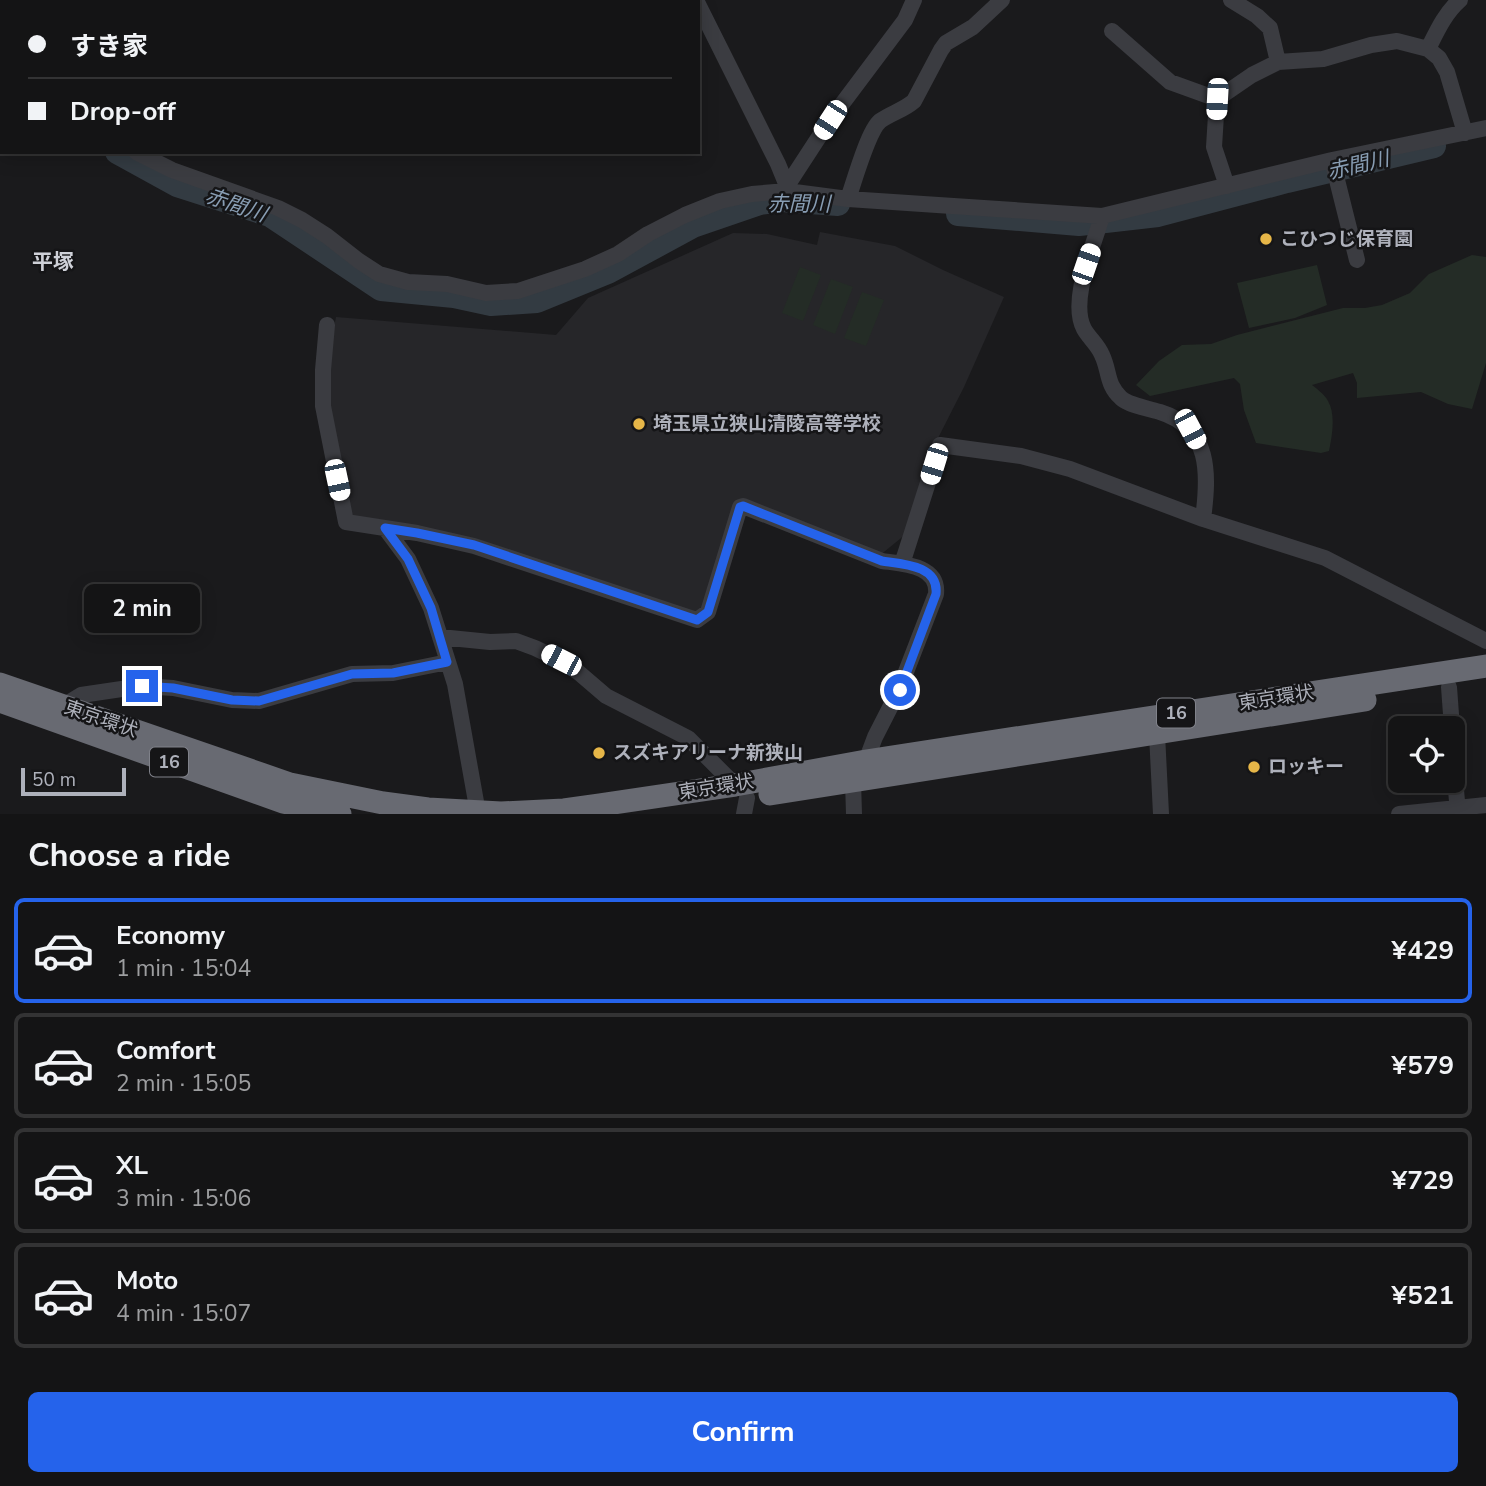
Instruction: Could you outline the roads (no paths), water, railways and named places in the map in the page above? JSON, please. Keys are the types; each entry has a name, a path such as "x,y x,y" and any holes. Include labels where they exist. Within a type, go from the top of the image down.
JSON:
{"highway":[{"name":"東京環状","path":"0,684 63,706 282,800 383,803 478,813 742,799 866,761 1486,666"},
{"name":"東京環状","path":"635,814 1486,681"},
{"name":"東京環状","path":"0,701 282,800 340,814"}],"street":[{"path":"787,189 830,120 905,20 914,0"},
{"path":"848,199 871,134 878,122 914,101 946,43 973,27 1002,0"},
{"path":"1231,0 1257,16 1270,28 1278,62"},
{"path":"1428,49 1444,18 1461,0"},
{"path":"700,8 787,189"},
{"path":"1112,31 1170,82 1217,99"},
{"path":"1217,99 1252,75 1278,62 1323,59 1371,45 1397,41 1428,49 1439,58 1447,72 1465,133"},
{"path":"1217,99 1214,147 1227,186"},
{"path":"140,154 173,170 290,214 327,236 380,274 408,282 447,284 486,293 518,291 585,269 618,254 648,234 685,215 720,201 752,194 787,189 848,199 1101,220 1227,186 1334,166 1486,128"},
{"path":"1334,166 1357,260"},
{"path":"1101,220 1086,264 1079,303 1083,327 1108,368 1109,384 1122,400 1174,417 1190,429 1205,459 1207,492 1203,519"},
{"path":"327,325 323,406 346,523 417,533 474,545 697,620 708,612 740,507 743,506 882,561 928,572 937,585 936,594 900,690 875,737 866,761 853,781 855,814"},
{"path":"902,564 940,444 1021,456 1070,469 1203,519 1325,558 1486,641"},
{"path":"385,528 408,559 431,608 455,684 478,813"},
{"path":"440,637 490,642 516,641 561,660 606,696 688,738 742,799"},
{"path":"63,706 80,695 142,686 173,688 232,700 259,701 352,674 393,673 447,662"},
{"path":"1449,687 1451,716"},
{"path":"1157,734 1161,814"},
{"path":"1456,793 1458,811"},
{"path":"1399,814 1458,811 1486,805"}],"waterway":[{"name":"赤間川","path":"958,214 1079,224 1158,215 1434,146"},
{"name":"赤間川","path":"121,154 177,185 270,215 381,289 454,296 491,304 537,301 608,272 693,226 760,203 782,200 838,204"}],"place":[{"name":"こひつじ保育園","path":"1266,239"},
{"name":"埼玉県立狭山清陵高等学校","path":"639,424"},
{"name":"スズキアリーナ新狭山","path":"599,753"},
{"name":"ロッキー","path":"1254,767"}],"district":[{"name":"平塚","path":"53,262"}]}
